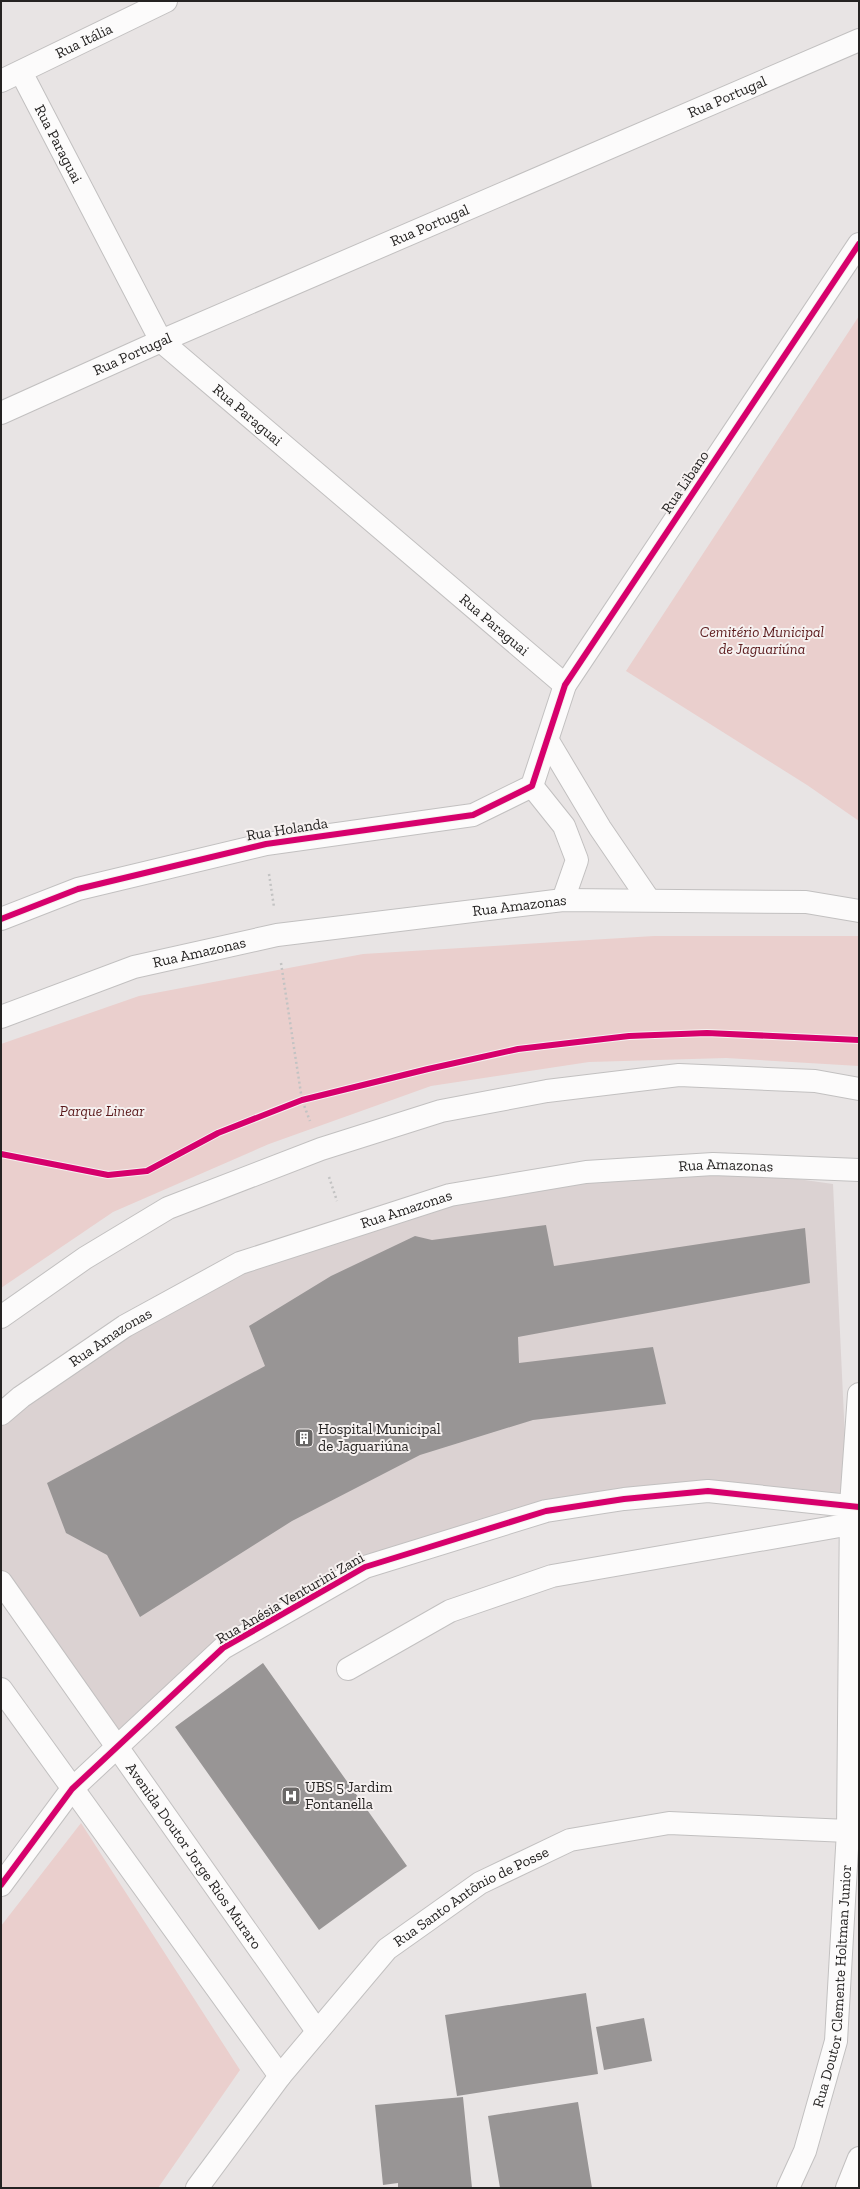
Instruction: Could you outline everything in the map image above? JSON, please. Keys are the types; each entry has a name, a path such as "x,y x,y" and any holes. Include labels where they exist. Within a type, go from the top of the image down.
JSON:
{"street":[{"name":"Rua Itália","path":"1,81 166,1"},
{"name":"Rua Portugal","path":"1,414 161,341 859,40"},
{"name":"Rua Paraguai","path":"21,72 161,341 565,684"},
{"name":"Rua Libano","path":"548,741 565,684 859,244"},
{"path":"548,741 532,786 564,826 577,860 564,900"},
{"path":"548,741 600,828 649,900"},
{"name":"Rua Holanda","path":"1,919 78,890 266,844 473,815 532,786"},
{"name":"Rua Amazonas","path":"1,1017 134,967 277,935 564,900 806,902 859,911"},
{"path":"806,902 859,904"},
{"path":"1,1317 85,1258 168,1208 321,1149 440,1111 547,1091 679,1075 815,1081 859,1089"},
{"name":"Rua Amazonas","path":"1,1414 21,1397 125,1326 240,1263 450,1195 586,1172 713,1164 859,1170"},
{"name":"Rua Doutor Clemente Holtman Junior","path":"788,2188 805,2151 836,2041 853,1833 854,1512 859,1394"},
{"name":"Rua Anésia Venturini Zani","path":"1,1885 72,1789 223,1648 365,1567 546,1511 624,1499 708,1491 854,1512"},
{"path":"348,1669 450,1611 552,1576 854,1512"},
{"name":"Avenida Doutor Jorge Rios Muraro","path":"1,1582 317,2031"},
{"path":"1,1689 280,2076"},
{"name":"Rua Santo Antônio de Posse","path":"197,2188 280,2076 387,1949 480,1883 570,1840 669,1823 853,1833"},
{"path":"846,2188 859,2158"}],"path":[{"path":"266,844 277,935 302,1100 321,1149 346,1229"},
{"path":"295,1103 309,1098"}],"shaded area":[{"path":"713,1167 833,1184 848,1502 710,1485 362,1562 217,1643 118,1738 1,1572 1,1420 25,1398 243,1267 451,1197"}],"green space":[{"name":"Cemitério Municipal de Jaguariúna","path":"859,316 859,821 807,785 626,671"},
{"name":"Parque Linear","path":"654,936 859,936 859,1066 726,1058 589,1062 431,1086 269,1144 113,1212 1,1288 1,1044 139,996 363,954"},
{"path":"81,1823 240,2070 158,2188 1,2188 1,1926"}],"building":[{"name":"Hospital Municipal de Jaguariúna","path":"546,1225 554,1266 805,1228 810,1283 518,1337 519,1363 653,1347 666,1404 533,1420 420,1455 292,1521 140,1617 107,1555 66,1533 47,1483 265,1366 249,1326 331,1276 415,1236 432,1240"},
{"name":"UBS 5 Jardim Fontanella","path":"263,1663 407,1866 319,1930 175,1727"},
{"path":"586,1993 598,2074 457,2096 445,2015"},
{"path":"644,2018 652,2061 604,2070 596,2027"},
{"path":"463,2097 472,2188 398,2188 398,2183 383,2185 375,2105"},
{"path":"578,2102 592,2188 500,2188 488,2116"}],"cycle path":[{"path":"1,919 78,889 266,844 473,815 532,786 565,685 859,244"},
{"path":"1,1154 108,1175 147,1171 218,1133 302,1100 428,1069 518,1049 629,1036 707,1033 859,1040"},
{"path":"1,1885 72,1789 223,1648 365,1567 546,1511 624,1499 708,1491 859,1507"}],"place":[{"name":"Hospital Municipal de Jaguariúna","path":"304,1438"},
{"name":"UBS 5 Jardim Fontanella","path":"291,1796"}]}
